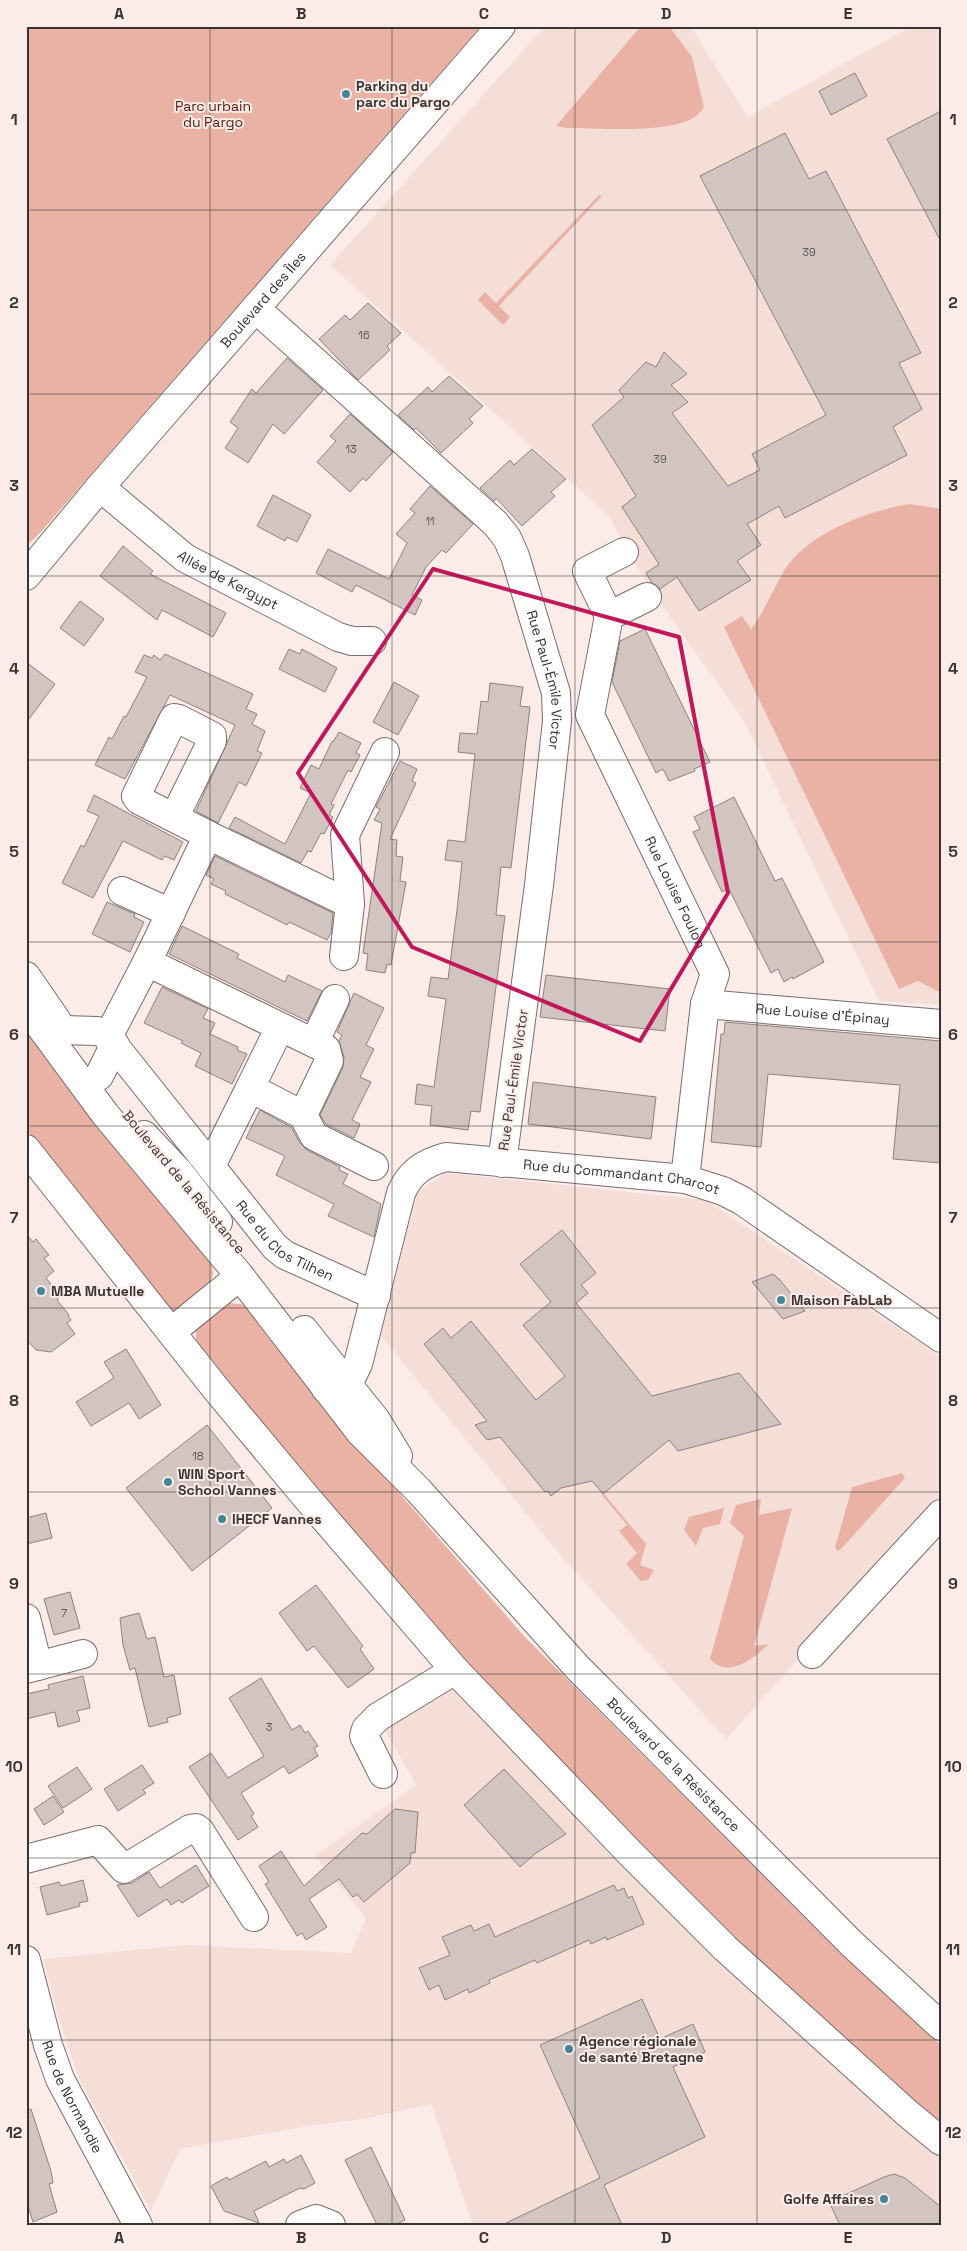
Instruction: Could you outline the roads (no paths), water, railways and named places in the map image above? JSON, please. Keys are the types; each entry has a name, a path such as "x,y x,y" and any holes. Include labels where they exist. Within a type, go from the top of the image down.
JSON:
{"street":[{"name":"Boulevard des Îles","path":"26,576 100,487 501,26"},
{"name":"Rue Paul-Émile Victor","path":"256,309 495,523 508,538 556,693 557,721 540,885 502,1163"},
{"name":"Allée de Kergypt","path":"100,487 185,558 338,637 352,641 372,641"},
{"path":"624,552 587,571 609,616 647,597"},
{"name":"Rue Louise Foulon","path":"609,616 590,715 714,974 705,1004 685,1180"},
{"path":"344,956 350,904 345,835 384,752"},
{"path":"174,818 350,904"},
{"path":"99,1076 112,1050 109,1035 147,962 208,835"},
{"path":"122,890 171,913"},
{"path":"147,962 326,1049 329,1062 304,1116"},
{"name":"Boulevard de la Résistance","path":"26,976 63,1030 140,1131 178,1171 324,1354 337,1387 360,1432 419,1491 577,1667 852,1944 941,2026"},
{"path":"314,1043 335,999"},
{"name":"Rue Louise d'Épinay","path":"705,1004 941,1024"},
{"name":"Boulevard de la Résistance","path":"26,1007 105,1114 240,1276 337,1387"},
{"path":"211,1166 280,1027"},
{"path":"63,1030 97,1030 109,1035"},
{"name":"Rue du Clos Tilhen","path":"109,1035 118,1050 275,1247 285,1255 376,1296"},
{"path":"250,1088 304,1116 314,1136 374,1166"},
{"path":"26,1149 170,1332 306,1497 455,1670 725,1948 907,2113 941,2141"},
{"name":"Rue du Commandant Charcot","path":"337,1387 362,1348 401,1193 412,1174 432,1160 446,1157 685,1180 723,1191 741,1200 941,1338"},
{"path":"170,1332 240,1276"},
{"path":"324,1354 362,1348"},
{"path":"812,1654 941,1514"},
{"path":"26,1618 32,1667 83,1654"},
{"path":"383,1774 364,1736 366,1729 378,1717 455,1670"},
{"path":"26,1859 98,1840 102,1842 124,1869 190,1829 196,1828 200,1831 254,1917"},
{"name":"Rue de Normandie","path":"26,1960 48,2045 60,2078 138,2225"},
{"path":"300,2225 316,2219 331,2225"}],"place":[{"name":"Parking du parc du Pargo","path":"346,94"},
{"name":"MBA Mutuelle","path":"41,1291"},
{"name":"Maison FabLab","path":"781,1300"},
{"name":"WIN Sport School Vannes","path":"168,1482"},
{"name":"IHECF Vannes","path":"222,1519"},
{"name":"Agence régionale de santé Bretagne","path":"569,2049"},
{"name":"Golfe Affaires","path":"884,2199"}],"park label":[{"name":"Parc urbain du Pargo","path":"213,114"}]}
